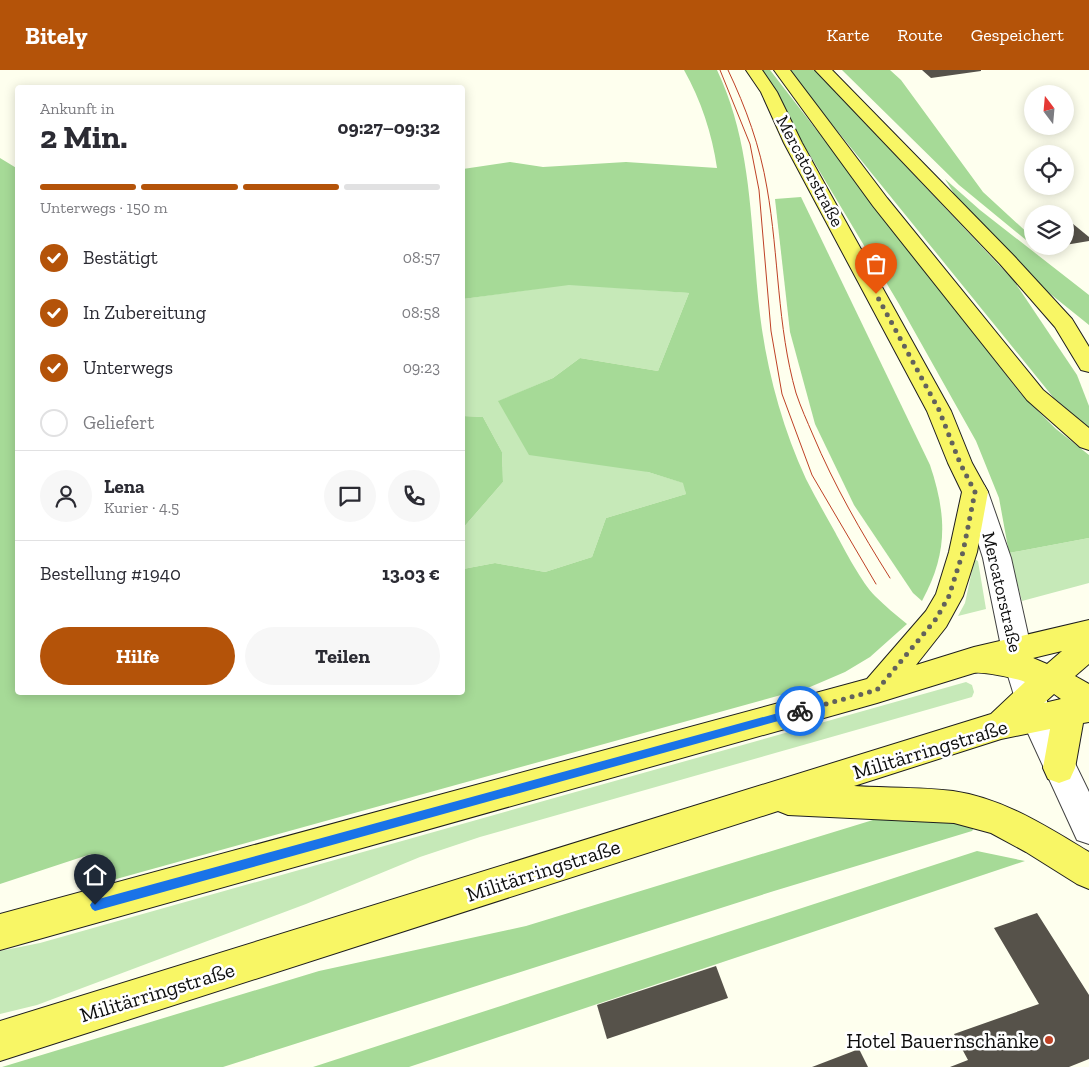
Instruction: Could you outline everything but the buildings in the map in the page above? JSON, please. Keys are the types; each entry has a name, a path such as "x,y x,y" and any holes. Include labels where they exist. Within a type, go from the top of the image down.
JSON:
{"main road":[{"name":"Mercatorstraße","path":"754,70 769,92 793,143 939,410 960,463 975,492"},
{"path":"782,70 891,216 1035,395 1089,441"},
{"path":"823,70 1007,260 1064,324 1089,364"},
{"path":"1064,324 1089,340"},
{"path":"877,690 936,619 949,596 963,552 975,492"},
{"path":"0,932 877,690 974,660 1018,658 1089,632"},
{"path":"1039,698 1089,646"},
{"path":"1039,698 1083,700 1059,768"},
{"name":"Militärringstraße","path":"0,1041 1001,726 1039,698 1083,700"},
{"path":"769,798 954,807 997,819 1038,840 1089,872"}],"street":[{"name":"Mercatorstraße","path":"975,492 997,558 1018,658 1039,698 1059,768 1089,828"}],"green space":[{"path":"684,70 717,70 729,99 738,129 744,160 749,190 760,315 771,378 797,459 816,499 865,583 879,600 907,624 870,657 845,672 810,687 109,881 91,854 0,884 0,158 15,167 15,695 465,695 465,569 495,563 545,572 592,557 606,518 686,494 683,483 648,472 529,455 498,401 553,378 580,358 658,371 689,293 569,285 465,299 465,169 510,162 543,167 626,162 717,168 705,118 696,93"},
{"path":"759,70 770,70 1021,394 1056,429 1089,455 1089,538 1009,553 999,498 976,441 899,304"},
{"path":"788,70 815,70 1014,281 1077,375 1089,406 1089,428 1053,397"},
{"path":"842,70 890,70 901,80 983,192 1024,230 1024,238 959,185"},
{"path":"945,179 980,210 1024,244 1024,255 1038,255 1089,295 1089,325 1043,288 958,200"},
{"path":"801,197 930,465 936,484 940,501 942,534 937,567 922,601 913,593 854,505 815,424 790,332 775,199"},
{"path":"569,284 689,293 658,371 580,358 553,378 499,401 648,472 684,483 686,494 606,518 592,557 545,572 495,563 465,569 465,526 503,482 502,452 483,417 465,416 465,299"},
{"path":"465,416 483,417 502,452 503,482 465,526"},
{"path":"1089,538 1089,583 1022,601 1009,553"},
{"path":"974,561 978,561 986,609 958,616 965,603"},
{"path":"966,682 972,685 974,692 972,697 480,837 420,857 306,904 37,1005 0,1014 0,951 40,943"},
{"path":"922,817 975,827 972,831 774,891 223,1067 2,1067 319,971 526,926 873,820"},
{"path":"977,851 1025,861 409,1067 313,1067"}],"tram line":[{"path":"720,70 750,144 759,190 771,331 782,394 812,475 876,584"},
{"path":"728,70 752,128 764,172 771,214 785,342 796,393 821,454 839,490 858,526 890,578"}],"way so far":[{"path":"800,711 877,690 936,619 949,596 963,552 975,492 960,463 939,410 876,294"}],"place":[{"name":"Hotel Bauernschänke","path":"1049,1040"}],"route":[{"path":"95,905 800,711"}]}
